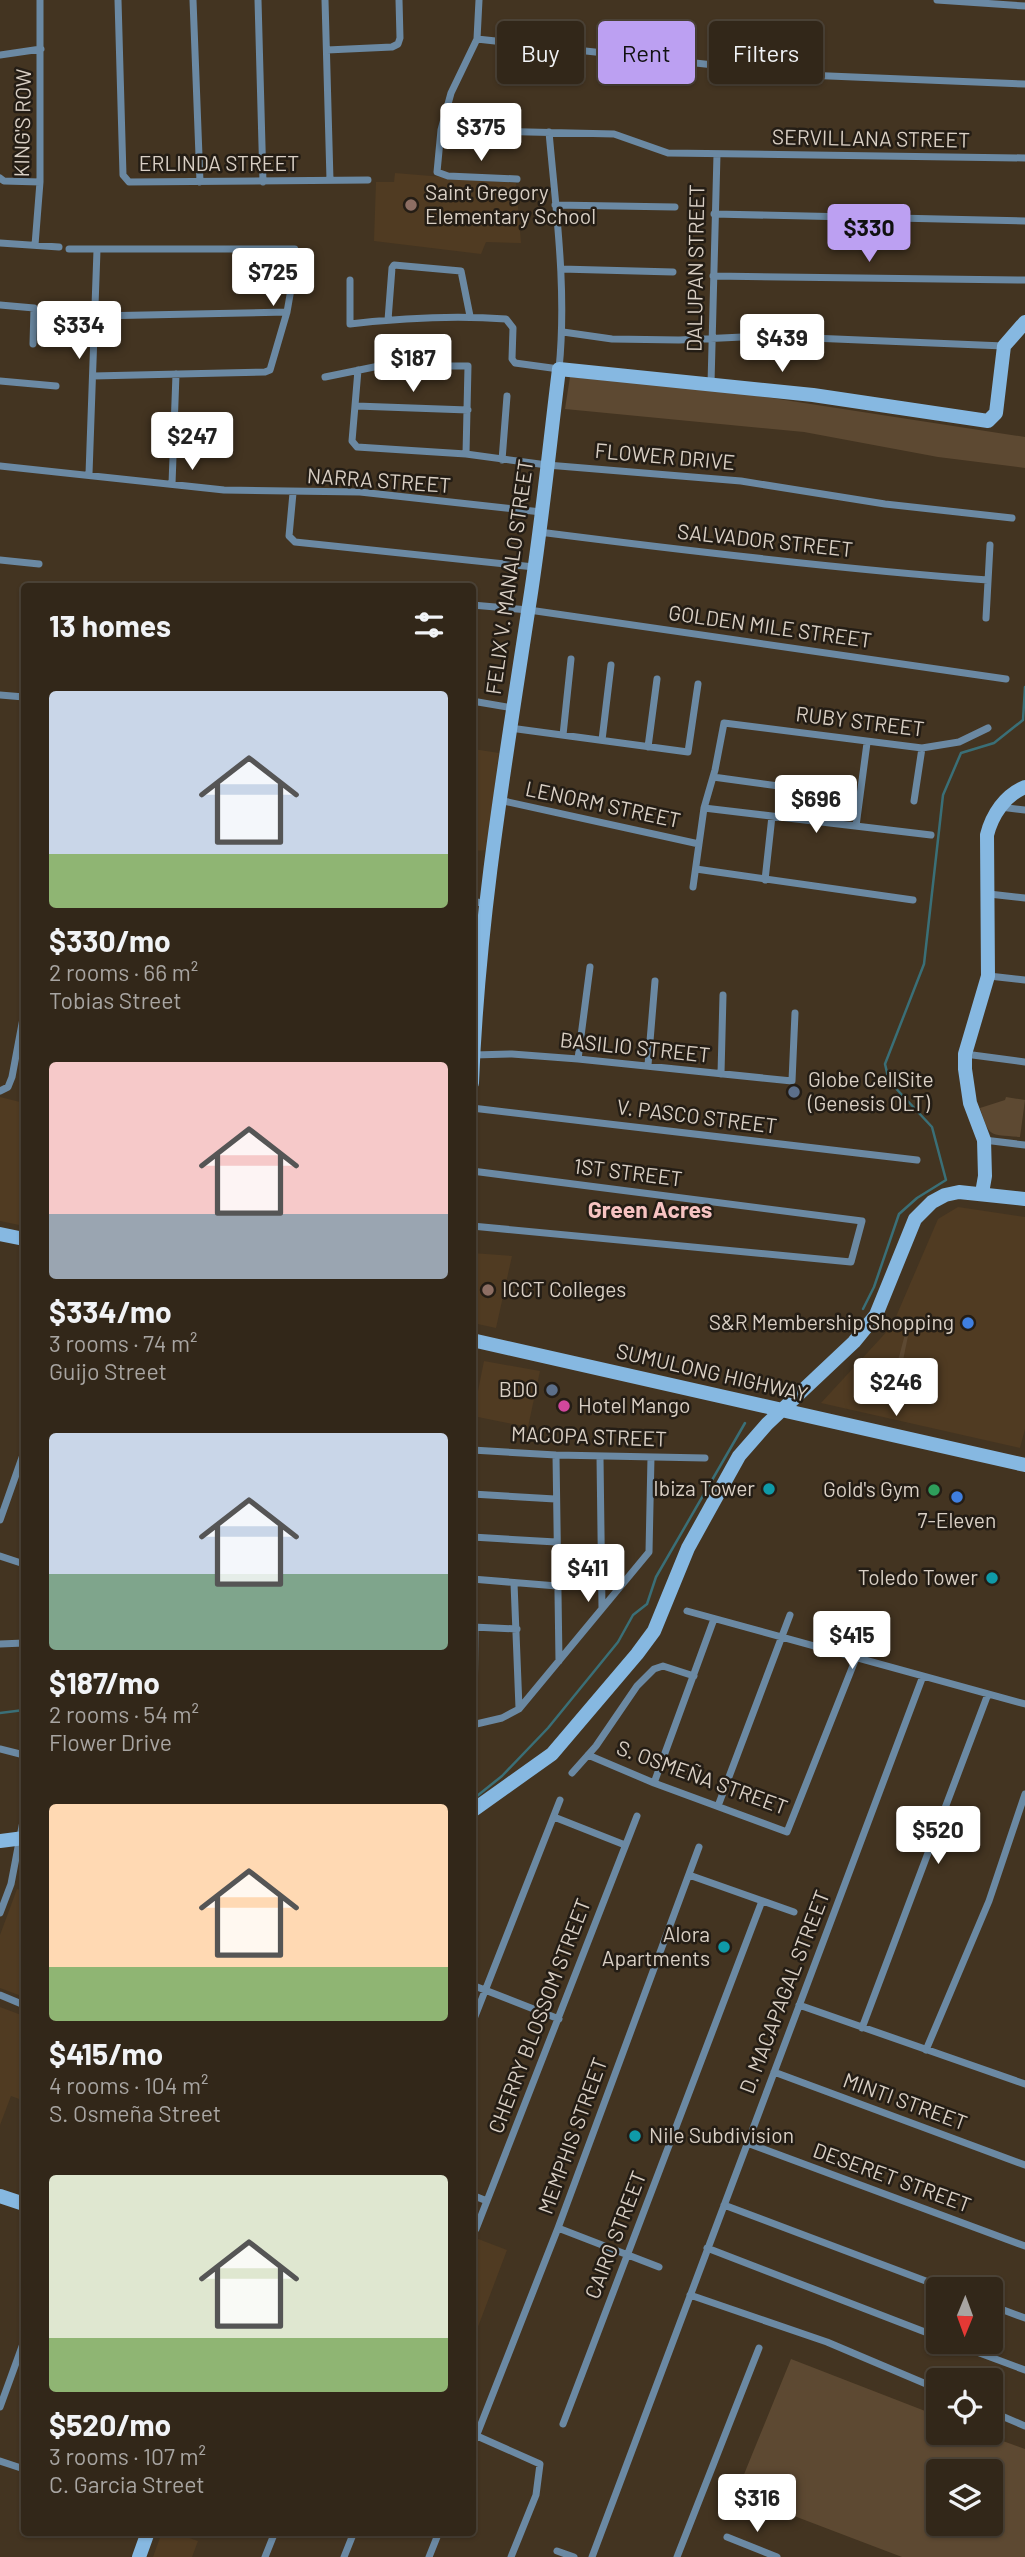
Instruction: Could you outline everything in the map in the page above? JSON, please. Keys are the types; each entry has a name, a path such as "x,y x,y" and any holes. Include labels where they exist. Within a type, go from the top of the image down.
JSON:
{"street":[{"name":"KING'S ROW","path":"35,245 40,182 40,0"},
{"name":"ERLINDA STREET","path":"118,0 123,175 129,183 368,180"},
{"path":"193,0 200,183"},
{"path":"258,0 263,182"},
{"path":"325,0 330,180"},
{"path":"327,50 392,47 398,44 398,0"},
{"path":"479,0 477,38 451,93 441,130 436,172 448,176 517,179"},
{"path":"937,0 1025,6"},
{"path":"477,38 805,75 1025,84"},
{"path":"0,55 41,49"},
{"name":"SERVILLANA STREET","path":"441,130 614,134 668,153 1025,159"},
{"path":"549,132 561,269 563,332 559,369"},
{"name":"DALUPAN STREET","path":"711,384 717,154"},
{"path":"0,178 4,181 40,182"},
{"path":"555,205 675,207"},
{"path":"714,214 1025,221"},
{"path":"0,243 59,247"},
{"path":"69,249 295,249 297,261 287,312 272,365 265,372 93,376"},
{"path":"89,474 97,250"},
{"path":"388,320 394,265 461,271 470,316"},
{"path":"561,269 673,272"},
{"path":"713,276 1025,280"},
{"path":"350,281 350,324 470,316 506,319 513,328 512,359 515,363 813,396 988,421 996,413 1004,345 1025,321"},
{"path":"0,305 34,308 33,344"},
{"path":"95,316 287,312"},
{"path":"563,332 612,339 764,336 1004,345"},
{"path":"325,377 379,366 465,365 469,369 466,454"},
{"name":"FELIX V. MANALO STREET","path":"476,981 479,902 499,800 528,610 559,369"},
{"path":"358,370 356,406 468,410"},
{"path":"172,484 176,374"},
{"path":"0,381 56,386"},
{"path":"502,460 508,396"},
{"name":"FLOWER DRIVE","path":"356,406 352,441 357,447 466,454 547,466 778,485 885,504 1012,518"},
{"name":"NARRA STREET","path":"0,466 224,491 360,492 541,512"},
{"path":"293,493 289,536 295,542 534,567"},
{"name":"SALVADOR STREET","path":"538,531 878,572 988,580"},
{"path":"986,618 990,545"},
{"path":"0,560 39,564"},
{"name":"GOLDEN MILE STREET","path":"476,605 528,610 1006,679"},
{"path":"563,735 571,659"},
{"path":"602,740 611,665"},
{"path":"649,747 657,679"},
{"path":"510,729 684,752 690,748 698,684"},
{"path":"0,695 21,697"},
{"path":"476,702 513,708"},
{"name":"RUBY STREET","path":"713,777 724,723 922,748 952,744 988,728"},
{"path":"856,826 867,743"},
{"path":"914,801 922,748"},
{"path":"693,887 704,808 713,777 807,790"},
{"path":"982,1193 985,1176 984,1140 970,1103 965,1054 988,976 987,835 991,820 999,807 1025,787"},
{"name":"LENORM STREET","path":"499,800 699,844"},
{"path":"999,807 1025,810"},
{"path":"704,808 931,835"},
{"path":"765,880 772,816"},
{"path":"696,869 913,901"},
{"path":"989,894 1025,898"},
{"path":"578,1059 590,967"},
{"path":"988,976 1025,980"},
{"path":"648,1065 655,981"},
{"path":"721,1074 723,995"},
{"name":"BASILIO STREET","path":"476,1056 512,1054 578,1059 792,1081 795,1013"},
{"path":"1,1091 8,1087 12,1077 21,1029"},
{"path":"965,1054 1025,1062"},
{"name":"V. PASCO STREET","path":"476,1108 917,1160"},
{"path":"984,1140 1025,1145"},
{"name":"1ST STREET","path":"476,1172 862,1221 851,1262 476,1226"},
{"path":"476,1808 552,1754 637,1654 654,1631 688,1548 739,1456 778,1410 854,1342 876,1315 915,1219 932,1202 944,1195 959,1192 1025,1199"},
{"path":"0,1234 21,1238"},
{"name":"SUMULONG HIGHWAY","path":"476,1341 1025,1465"},
{"name":"MACOPA STREET","path":"476,1450 600,1457 705,1458"},
{"path":"556,1455 559,1661"},
{"path":"600,1457 602,1609"},
{"path":"476,1724 502,1718 519,1709 649,1552 651,1457"},
{"path":"0,1520 21,1460"},
{"path":"476,1494 555,1499"},
{"path":"476,1537 556,1542"},
{"path":"0,1556 21,1563"},
{"path":"476,1579 557,1586"},
{"path":"514,1583 519,1709"},
{"path":"687,1611 1025,1704"},
{"path":"718,1806 790,1615"},
{"path":"654,1783 714,1619"},
{"path":"476,1627 517,1629"},
{"path":"0,1644 21,1643"},
{"name":"S. OSMEÑA STREET","path":"589,1755 654,1783 787,1832 856,1658"},
{"path":"572,1773 589,1755 637,1686 654,1669 663,1666 694,1676"},
{"name":"D. MACAPAGAL STREET","path":"592,2557 923,1676"},
{"path":"862,2028 988,1694"},
{"path":"0,1749 21,1754"},
{"path":"926,2050 989,1901 1025,1794"},
{"path":"476,2014 560,1800"},
{"name":"CHERRY BLOSSOM STREET","path":"476,2229 637,1816"},
{"path":"554,1817 625,1845"},
{"path":"0,1841 21,1838"},
{"path":"0,1913 11,1884 21,1842"},
{"name":"MEMPHIS STREET","path":"477,2436 558,2228 699,1847"},
{"path":"689,1875 794,1912"},
{"name":"CAIRO STREET","path":"563,2424 762,1901"},
{"path":"476,1986 559,2019"},
{"path":"0,1995 21,2004"},
{"path":"799,2004 1025,2084"},
{"name":"MINTI STREET","path":"774,2072 1025,2165"},
{"name":"DESERET STREET","path":"747,2143 1025,2246"},
{"path":"0,2196 21,2203"},
{"path":"476,2197 487,2201"},
{"path":"724,2205 926,2281"},
{"path":"558,2228 659,2267"},
{"path":"707,2248 926,2332"},
{"path":"690,2295 827,2342 926,2384"},
{"path":"1003,2310 1025,2318"},
{"path":"677,2557 759,2348"},
{"path":"0,2407 21,2350"},
{"path":"982,2354 1025,2370"},
{"path":"1003,2417 1025,2426"},
{"path":"477,2436 540,2464 536,2495 511,2557"},
{"path":"0,2461 21,2468"},
{"path":"139,2557 147,2536"},
{"path":"265,2557 273,2536"},
{"path":"344,2557 352,2536"},
{"path":"429,2557 437,2536"},
{"path":"727,2538 776,2557"},
{"path":"750,2557 753,2548"},
{"path":"557,2551 574,2557"}],"shaded area":[{"path":"395,173 516,183 521,243 486,242 481,254 374,241 376,182 394,182"},
{"path":"570,377 732,392 1025,437 1025,468 938,457 804,432 565,409"},
{"path":"476,749 499,753 487,850 476,851"},
{"path":"0,1097 21,1102 21,1225 0,1221"},
{"path":"1006,1097 1025,1100 1020,1137 992,1133 983,1118 980,1108 1005,1100"},
{"name":"S&R Membership Shopping","path":"958,1207 1025,1217 1025,1429 1020,1448 821,1403 892,1326 938,1219"},
{"name":"ICCT Colleges","path":"476,1253 512,1256 496,1328 476,1324"},
{"path":"909,1331 896,1395 879,1391 899,1357 905,1334"},
{"path":"484,1361 540,1371 528,1427 476,1417 476,1401"},
{"path":"17,1889 21,1890 21,1996 0,1988 0,1935"},
{"path":"0,2007 21,2015 21,2100 11,2096 0,2125"},
{"path":"476,2238 507,2250 476,2332"},
{"path":"791,2359 926,2411 926,2445 1003,2445 1003,2441 1025,2449 1025,2557 902,2557 736,2494"},
{"path":"161,2536 184,2536 198,2541 192,2557 153,2557"}],"waterway":[{"path":"863,1309 874,1287 899,1214 917,1198 946,1180 932,1127 889,1081 885,1064 924,964 943,795 961,753 994,743 1023,720 1025,687"},
{"path":"476,1797 502,1776 548,1728 618,1642 633,1615 647,1604 656,1577 745,1423"},
{"path":"0,1713 21,1710"}],"place":[{"name":"Saint Gregory Elementary School","path":"411,205"},
{"name":"Globe CellSite (Genesis OLT)","path":"794,1092"},
{"name":"ICCT Colleges","path":"488,1290"},
{"name":"S&R Membership Shopping","path":"968,1323"},
{"name":"BDO","path":"552,1390"},
{"name":"Hotel Mango","path":"564,1406"},
{"name":"Ibiza Tower","path":"769,1489"},
{"name":"Gold's Gym","path":"934,1490"},
{"name":"7-Eleven","path":"957,1497"},
{"name":"Toledo Tower","path":"992,1578"},
{"name":"Alora Apartments","path":"724,1947"},
{"name":"Nile Subdivision","path":"635,2136"}],"district":[{"name":"Green Acres","path":"650,1210"}]}
